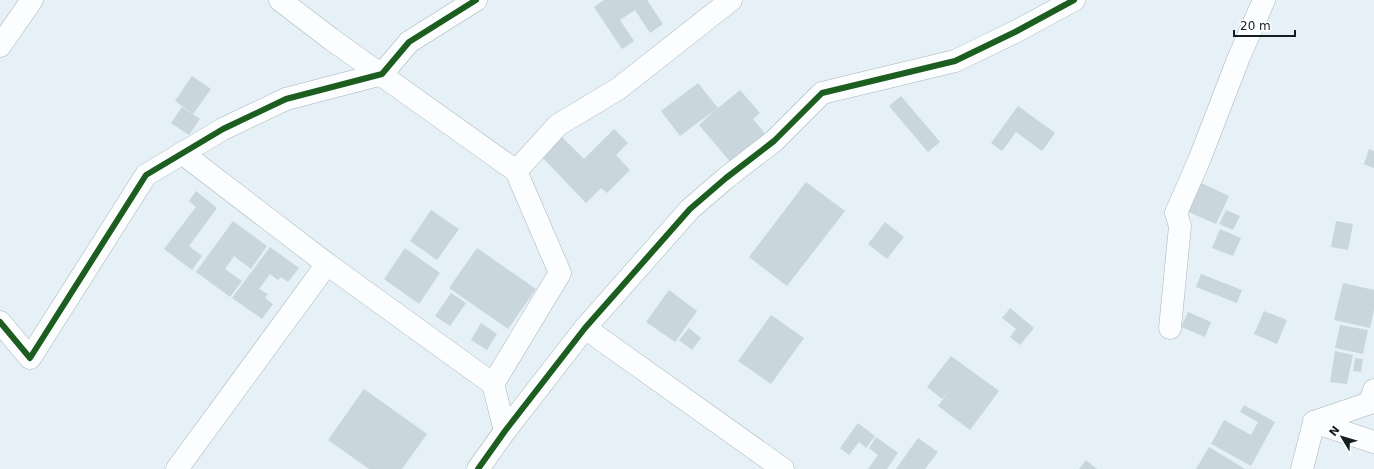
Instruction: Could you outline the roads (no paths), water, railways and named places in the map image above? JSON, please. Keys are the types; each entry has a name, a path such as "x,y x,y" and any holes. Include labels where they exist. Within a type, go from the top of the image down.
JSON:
{"street":[{"path":"0,46 32,0"},
{"path":"280,0 331,39 516,171 560,273 493,384"},
{"path":"0,322 30,358 146,175 223,129 286,99 382,74 409,42 476,0"},
{"path":"516,171 558,126 618,89 731,0"},
{"path":"478,469 505,430 585,328 690,209 726,178 774,141 822,93 955,61 1016,32 1074,0"},
{"path":"1170,328 1180,226 1176,213 1200,158 1239,57 1264,0"},
{"path":"182,154 327,264 493,384 505,430"},
{"path":"177,469 327,264"},
{"path":"585,328 783,469"},
{"path":"1314,422 1370,403 1374,390"},
{"path":"1314,422 1374,442"},
{"path":"1302,469 1314,422"}]}
